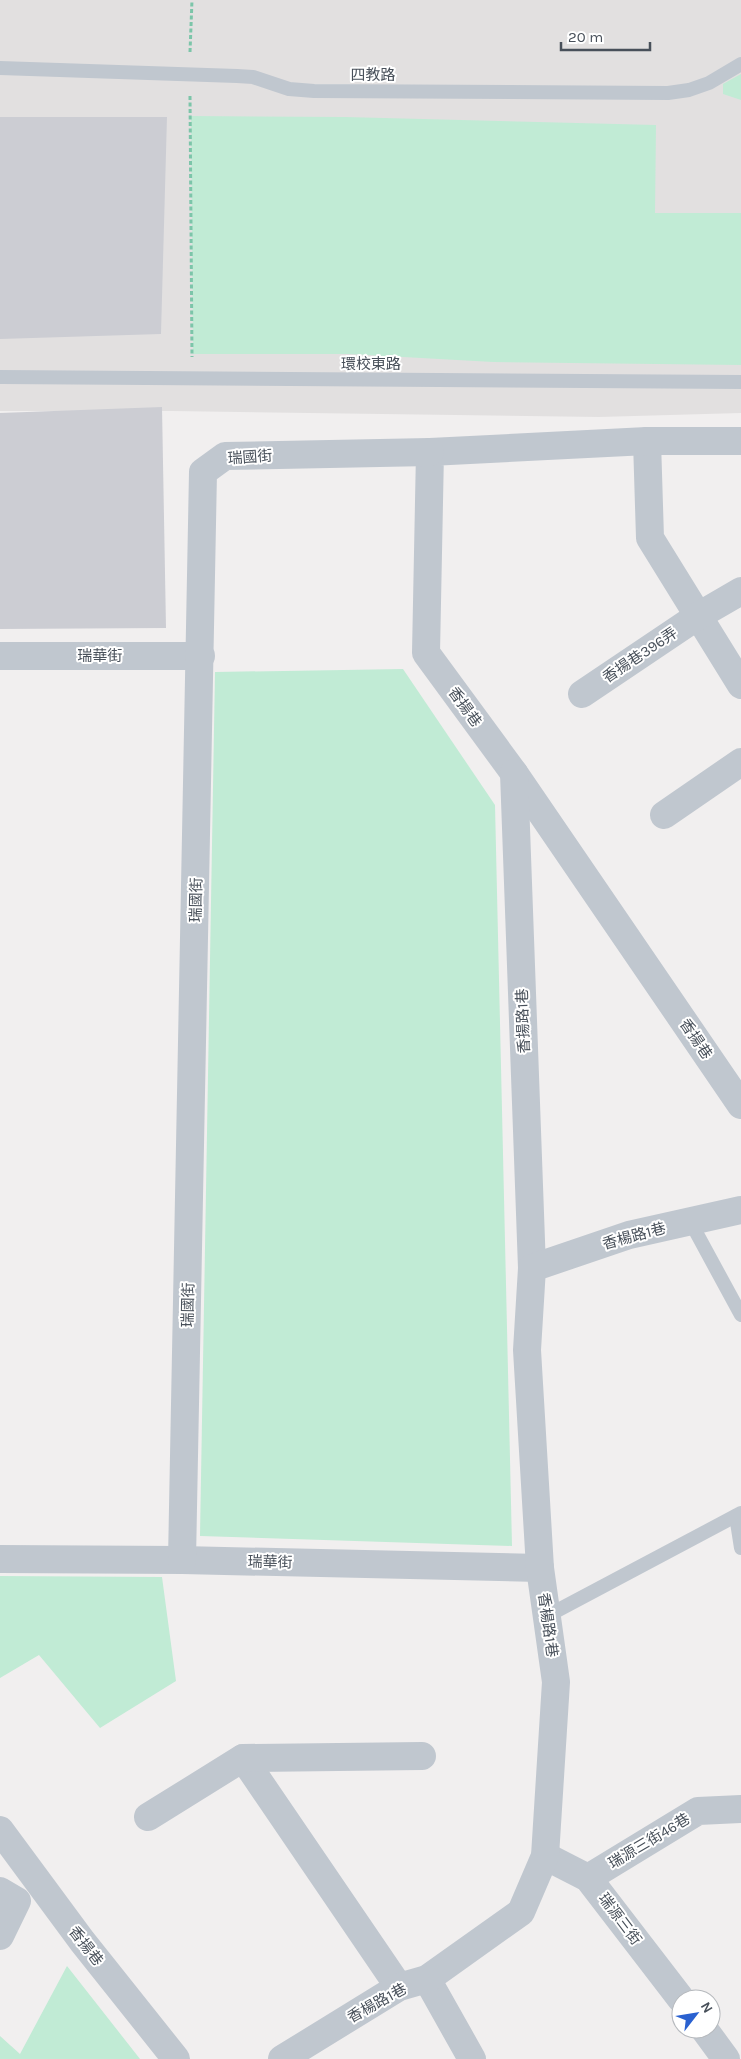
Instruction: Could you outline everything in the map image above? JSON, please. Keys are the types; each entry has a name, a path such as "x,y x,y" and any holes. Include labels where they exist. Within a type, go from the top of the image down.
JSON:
{"street":[{"path":"430,452 647,441 741,441"},
{"path":"647,441 650,538 741,685"},
{"name":"瑞國街","path":"182,1560 201,656 203,472 225,456 430,452"},
{"name":"香揚巷","path":"430,452 426,653 514,773 741,1105"},
{"name":"香揚巷396弄","path":"582,694 698,616 741,591"},
{"name":"瑞華街","path":"0,656 201,656"},
{"path":"664,815 741,762"},
{"name":"香揚路1巷","path":"514,773 532,1268"},
{"name":"香楊路1巷","path":"282,2059 399,1987 427,1979 521,1912 545,1856 556,1682 540,1568 527,1350 532,1268 629,1235 741,1210"},
{"name":"瑞華街","path":"0,1559 182,1560 540,1568"},
{"path":"148,1817 243,1758 422,1756"},
{"path":"243,1758 399,1987"},
{"name":"瑞源三街46巷","path":"588,1878 698,1811 741,1809"},
{"name":"香揚巷","path":"0,1830 82,1941 176,2059"},
{"name":"瑞源三街","path":"545,1856 588,1878 673,1989"},
{"path":"0,1891 17,1901 0,1936"},
{"path":"427,1979 472,2059"},
{"path":"711,2039 726,2059"}],"lane":[{"name":"四教路","path":"0,68 190,73 253,77 289,89 314,91 668,93 689,90 708,83 741,64"},
{"name":"環校東路","path":"0,377 741,382"},
{"path":"690,1221 741,1315"},
{"path":"547,1616 738,1514 741,1548"}],"path":[{"path":"192,0 190,73 192,379"}],"shaded area":[{"path":"0,0 741,0 741,413 599,417 172,411 0,411"}],"green space":[{"path":"741,74 741,100 723,94 723,84"},
{"path":"191,116 345,117 656,125 655,213 741,213 741,365 493,362 349,354 193,354"},
{"path":"403,669 495,805 512,1546 200,1536 215,672"},
{"path":"0,1576 162,1577 176,1681 100,1728 39,1655 0,1678"},
{"path":"67,1966 140,2059 0,2059 0,2036 20,2054"}],"building":[{"path":"0,117 167,117 161,334 0,339"},
{"path":"162,407 166,628 0,629 0,413"}]}
